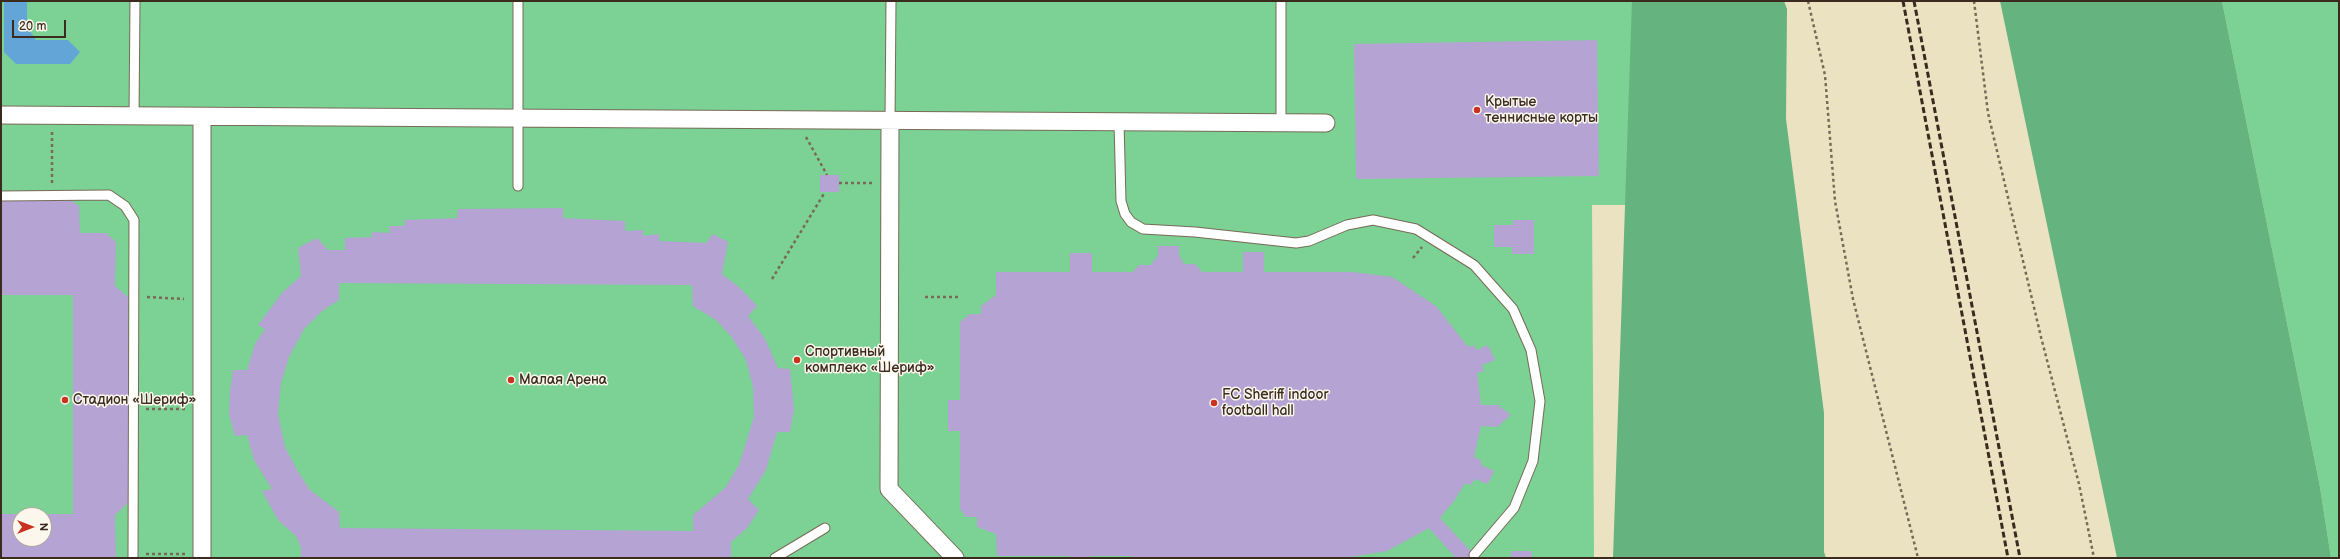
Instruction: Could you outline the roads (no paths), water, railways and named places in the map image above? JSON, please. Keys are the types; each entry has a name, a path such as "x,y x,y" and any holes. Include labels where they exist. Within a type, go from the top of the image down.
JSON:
{"street":[{"path":"1,115 1326,123"},
{"path":"202,117 202,556"},
{"path":"890,120 889,489 956,558"}],"lane":[{"path":"134,116 135,1"},
{"path":"518,1 518,186"},
{"path":"890,120 891,1"},
{"path":"1281,123 1282,1"},
{"path":"1119,122 1121,202 1125,214 1131,222 1143,229 1196,232 1296,244 1309,241 1347,225 1373,220 1416,229 1474,265 1513,309 1531,350 1540,401 1533,461 1514,508 1474,555"},
{"path":"1,196 108,195 125,206 134,220 133,556"},
{"path":"775,558 825,528"}],"water":[{"path":"4,1 27,1 27,27 36,40 68,40 80,52 70,64 16,64 4,52"}],"railway":[{"path":"1903,1 2008,558"},
{"path":"1914,1 2020,558"}],"place":[{"name":"Крытые теннисные корты","path":"1477,110"},
{"name":"Спортивный комплекс «Шериф»","path":"797,360"},
{"name":"Малая Арена","path":"511,380"},
{"name":"Стадион «Шериф»","path":"65,400"},
{"name":"FC Sheriff indoor football hall","path":"1214,403"}]}
